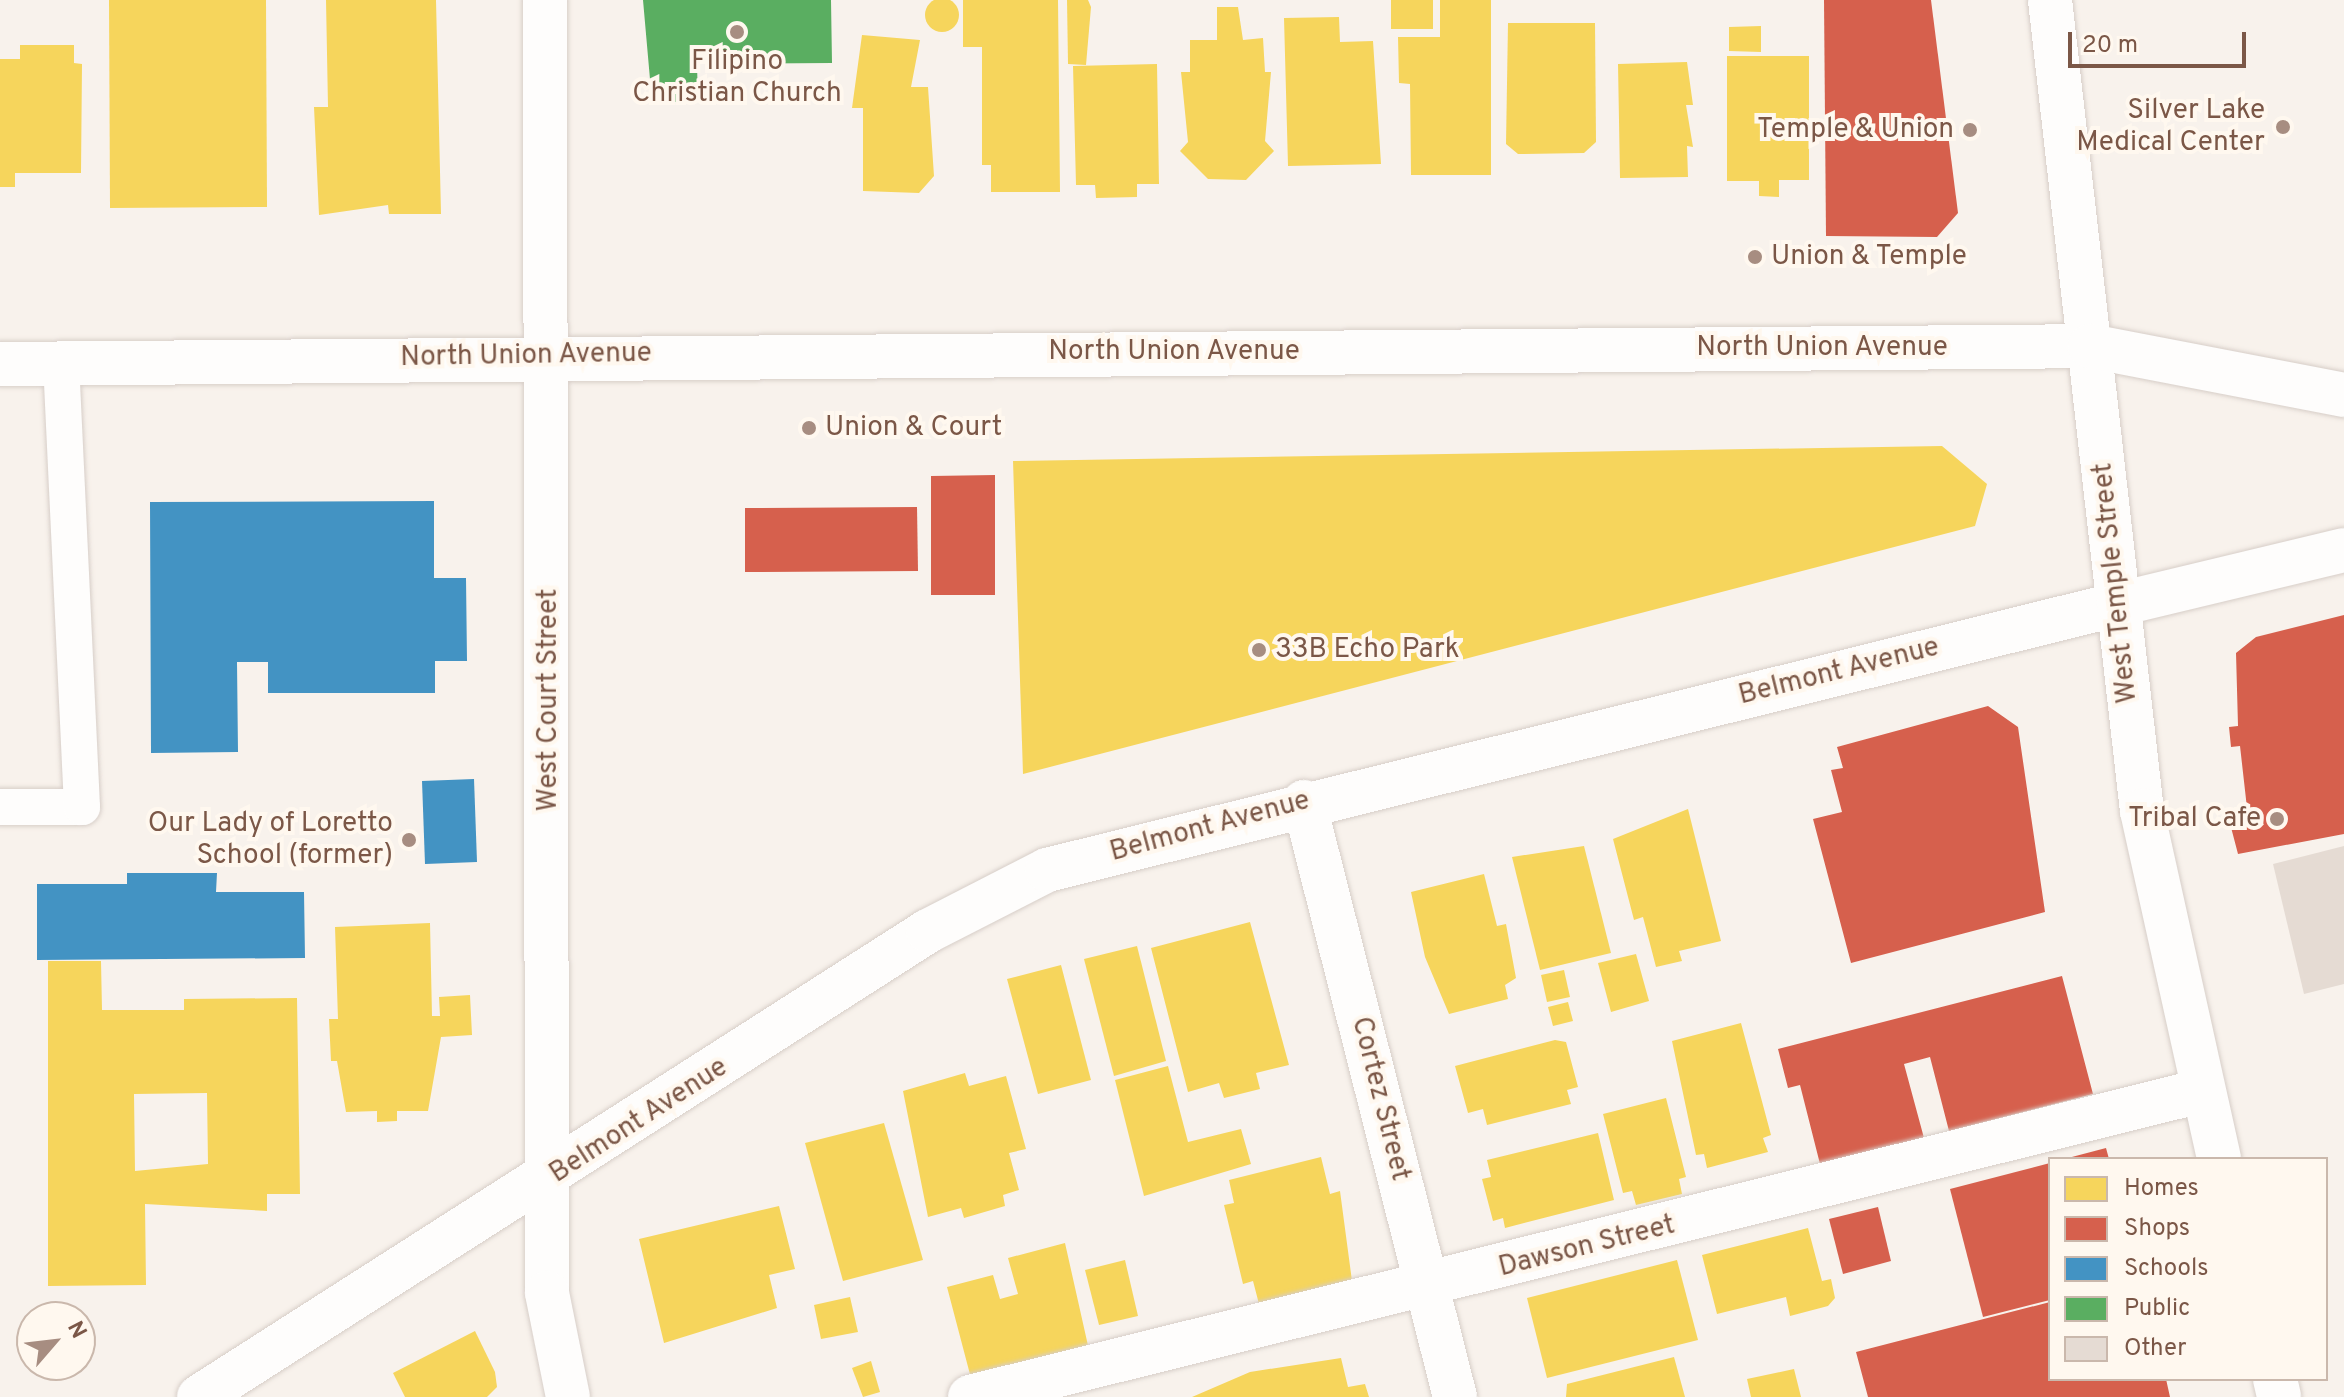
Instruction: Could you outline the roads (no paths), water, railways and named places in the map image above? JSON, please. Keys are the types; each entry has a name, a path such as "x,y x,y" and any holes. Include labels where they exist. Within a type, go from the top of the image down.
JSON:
{"street":[{"name":"West Court Street","path":"545,0 552,1178 547,1293 568,1397"},
{"name":"West Temple Street","path":"2050,0 2142,811 2201,1091 2218,1157"},
{"name":"North Union Avenue","path":"0,364 547,355 2090,346 2344,395"},
{"name":"Belmont Avenue","path":"199,1397 552,1178 928,931 1047,870 1304,802 2344,550"},
{"name":"Cortez Street","path":"1304,802 1455,1397"},
{"name":"Dawson Street","path":"970,1397 2201,1091"}],"lane":[{"path":"0,807 82,807 61,363"}],"place":[{"name":"Filipino Christian Church","path":"737,32"},
{"name":"Silver Lake Medical Center","path":"2283,127"},
{"name":"Temple & Union","path":"1970,130"},
{"name":"Union & Temple","path":"1755,257"},
{"name":"Union & Court","path":"809,428"},
{"name":"33B Echo Park","path":"1259,650"},
{"name":"Tribal Cafe","path":"2277,819"},
{"name":"Our Lady of Loretto School (former)","path":"409,840"}]}
